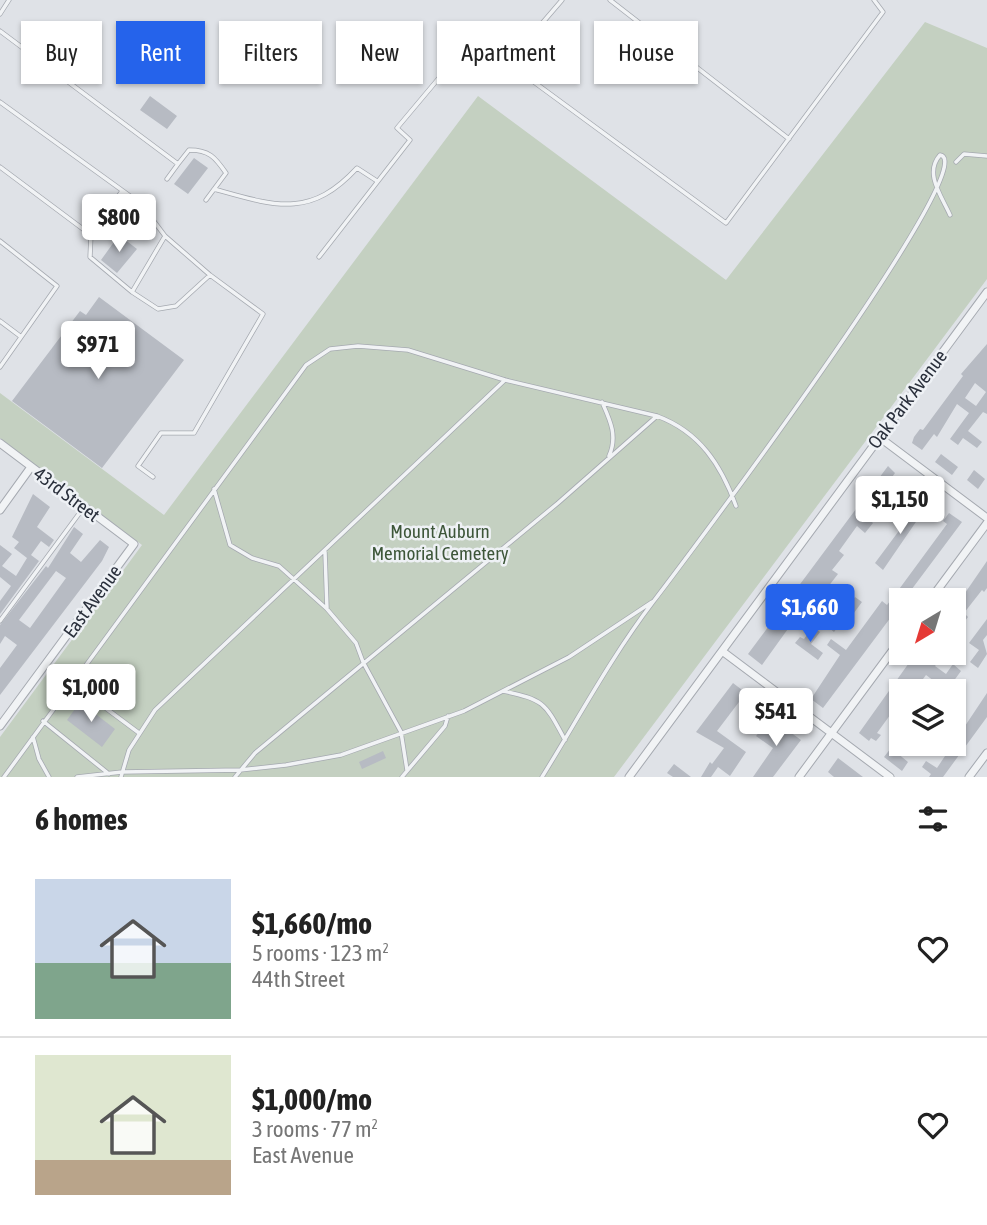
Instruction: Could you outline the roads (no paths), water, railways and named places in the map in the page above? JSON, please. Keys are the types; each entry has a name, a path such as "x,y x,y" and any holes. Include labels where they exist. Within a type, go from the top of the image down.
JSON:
{"street":[{"name":"Oak Park Avenue","path":"629,777 987,292"},
{"path":"879,437 987,521 939,588"},
{"name":"43rd Street","path":"0,443 134,544"},
{"path":"0,510 32,467"},
{"name":"East Avenue","path":"0,726 134,544"},
{"path":"722,651 890,777"},
{"path":"799,777 889,655"},
{"path":"969,777 987,753"}],"lane":[{"path":"0,13 9,0"},
{"path":"544,21 562,0"},
{"path":"610,0 789,139"},
{"path":"537,84 726,223 883,12 874,0"},
{"path":"0,31 178,164"},
{"path":"319,257 410,140 397,128 437,80"},
{"path":"0,102 141,204 165,236 210,275 263,314 194,433 161,433 138,466 153,477"},
{"path":"167,179 189,150 205,150 226,173 206,200"},
{"path":"950,215 932,174 932,164 940,155 948,156 956,162 964,154 987,156"},
{"path":"0,167 91,235"},
{"path":"214,189 268,204 296,203 314,200 336,190 357,168 377,181"},
{"path":"122,191 91,235 90,257 132,292 158,309 176,306 210,275"},
{"path":"947,222 953,206"},
{"path":"132,292 165,236"},
{"path":"0,241 57,286 0,367"},
{"path":"0,321 20,336"},
{"path":"4,777 306,365 330,349 358,346 408,350 455,362 505,380 602,401 680,424 702,445 723,472 736,506"},
{"path":"122,774 139,733 155,710 505,380"},
{"path":"602,401 613,427 614,445 606,460"},
{"path":"235,777 255,753 657,416"},
{"path":"214,489 230,545 252,558 279,566 327,609 356,643 363,662 401,732 407,771"},
{"path":"728,516 745,496"},
{"path":"0,621 85,507"},
{"path":"542,777 618,651 653,601 720,525"},
{"path":"325,552 327,609"},
{"path":"77,777 240,770 341,755 449,716 569,657 653,601"},
{"path":"72,683 139,733"},
{"path":"502,690 537,700 550,710 565,740"},
{"path":"402,777 445,726 449,716"},
{"path":"43,721 109,774"},
{"path":"33,736 39,759 49,777"}],"park label":[{"name":"Mount Auburn Memorial Cemetery","path":"440,542"}]}
